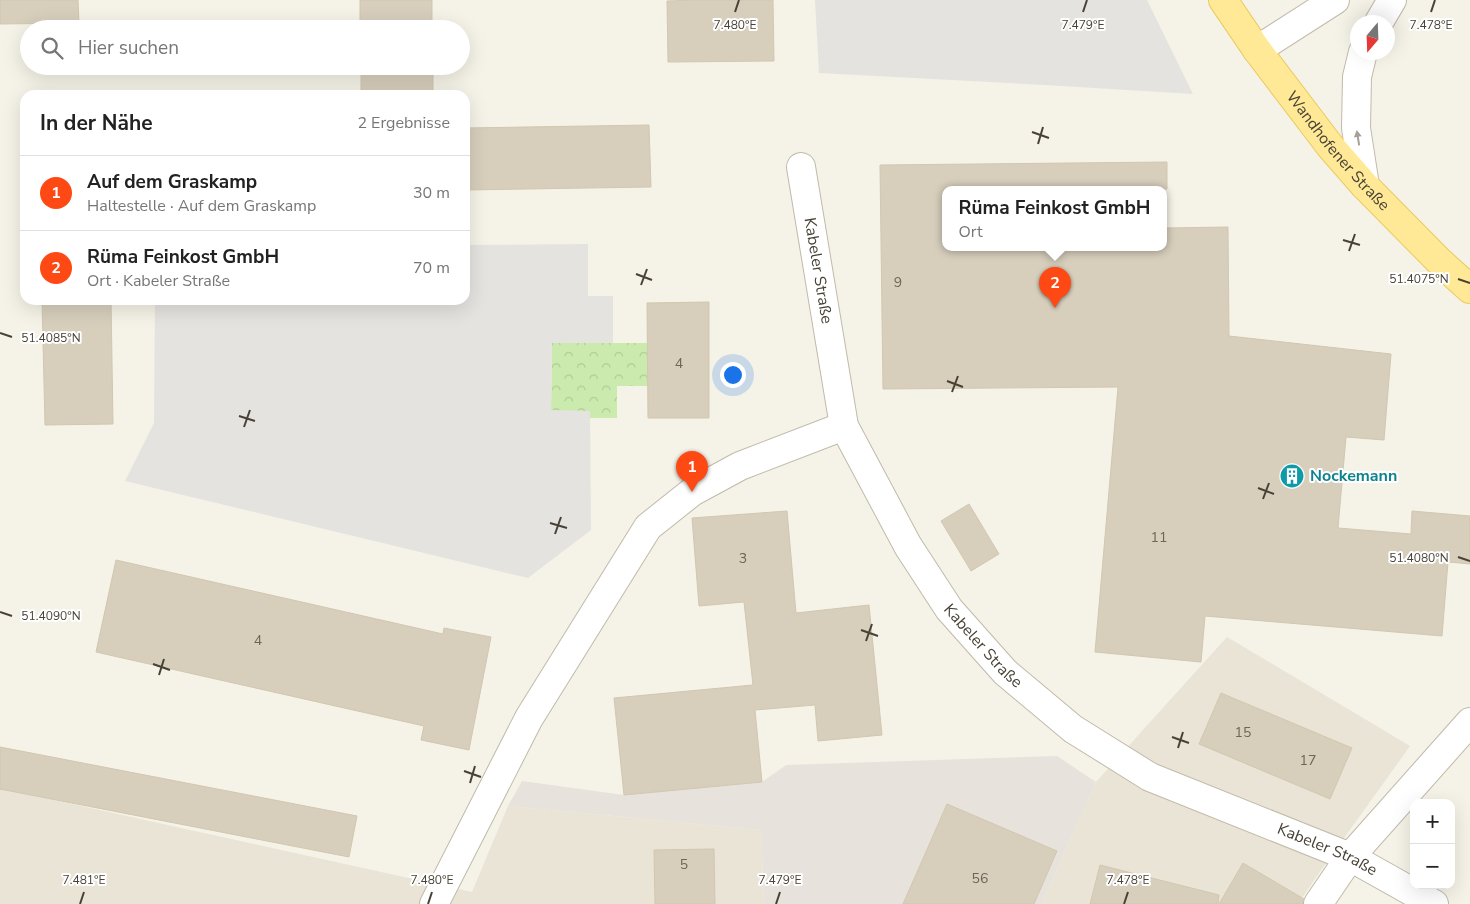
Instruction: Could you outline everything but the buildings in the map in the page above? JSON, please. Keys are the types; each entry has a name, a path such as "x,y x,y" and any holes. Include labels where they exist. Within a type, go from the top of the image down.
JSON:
{"main road":[{"name":"Wandhofener Straße","path":"1223,0 1257,50 1330,146 1365,186 1440,262 1470,289"}],"street":[{"path":"1257,50 1335,0"},
{"path":"1383,15 1392,0"},
{"path":"1361,60 1357,77 1356,128 1365,186"},
{"name":"Kabeler Straße","path":"801,167 844,426 908,546 949,609 1005,672 1074,729 1150,777 1350,857 1434,904"},
{"path":"434,904 529,718 648,527 692,492 740,466 844,426"},
{"path":"1318,904 1350,857 1470,722"}],"shaded area":[{"path":"815,0 1147,0 1193,94 819,73"},
{"path":"588,244 588,296 613,296 613,343 552,343 551,410 590,411 591,530 528,578 125,481 154,423 155,305 470,305 470,245"},
{"path":"1227,637 1410,746 1298,904 1042,904 1096,782"},
{"path":"1057,756 1096,782 1042,904 764,904 761,830 508,806 522,781 624,795 762,782 786,765"},
{"path":"0,788 472,892 508,806 761,830 764,904 0,904"}],"green space":[{"path":"552,343 647,343 648,386 617,386 617,418 590,418 590,412 551,411"}],"place":[{"name":"Rüma Feinkost GmbH","path":"1055,308"},
{"name":"Nockemann","path":"1292,476"},
{"name":"Auf dem Graskamp","path":"692,492"}]}
